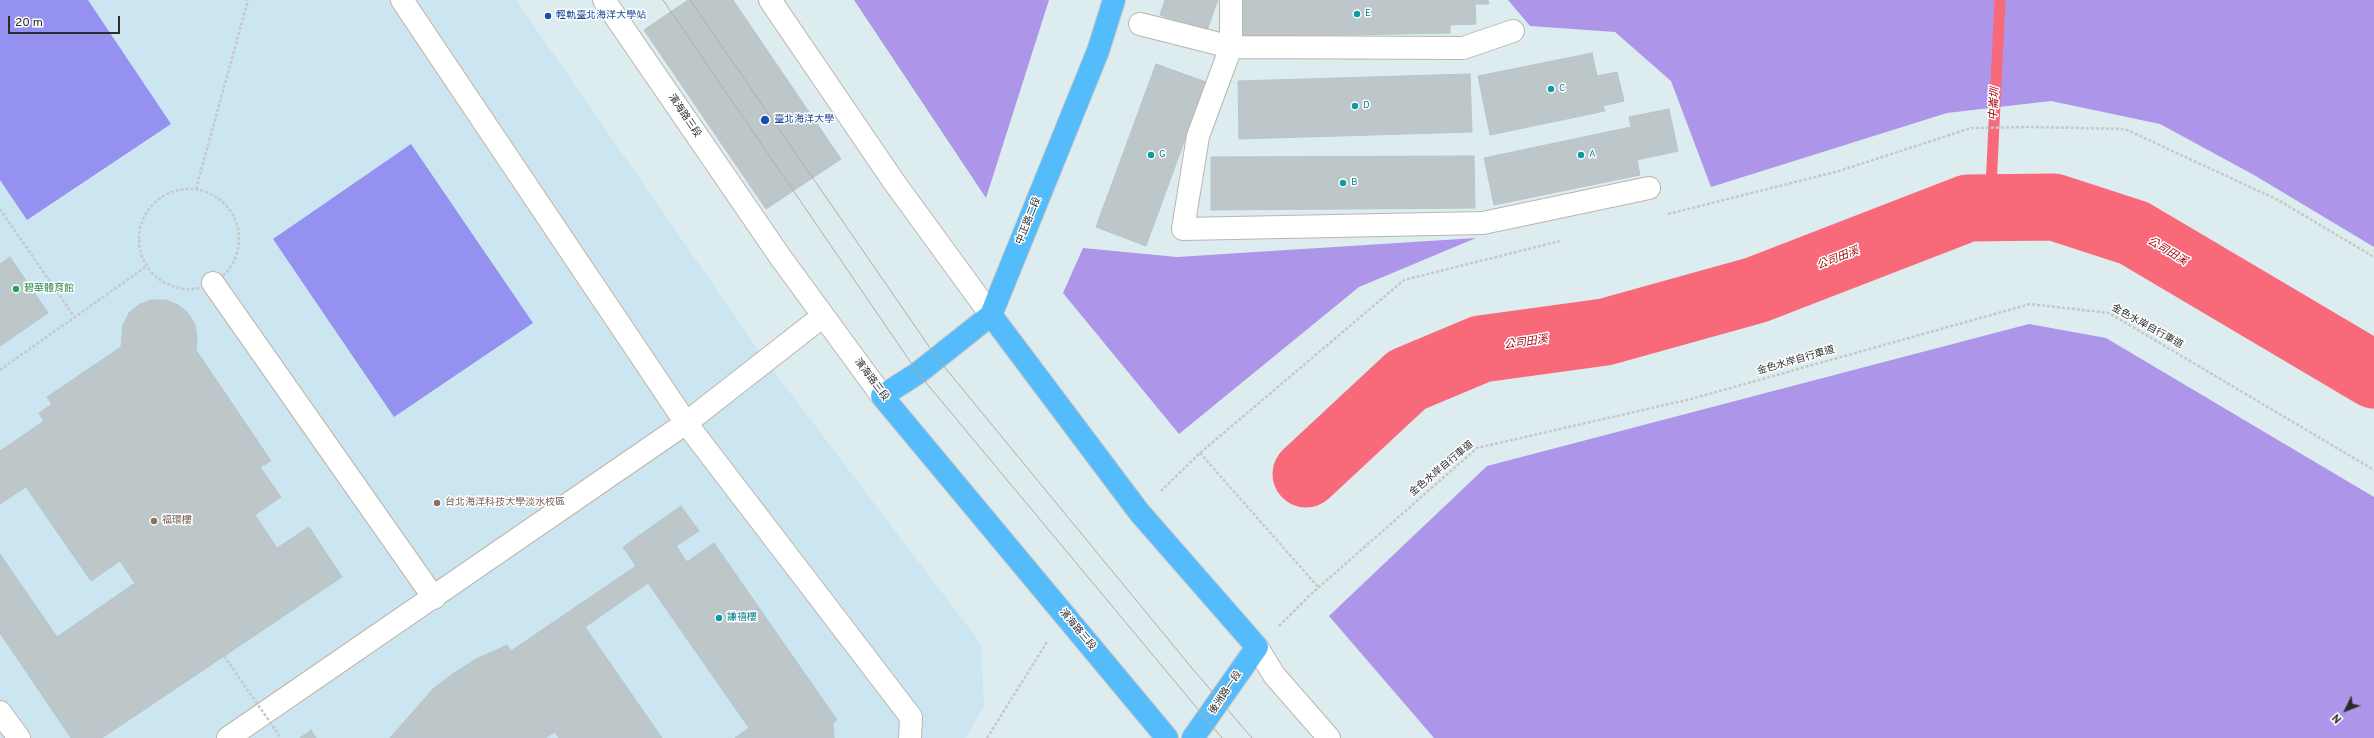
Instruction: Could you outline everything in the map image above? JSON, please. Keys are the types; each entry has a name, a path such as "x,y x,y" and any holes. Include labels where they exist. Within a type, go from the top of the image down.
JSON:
{"main road":[{"name":"中正路二段","path":"882,396 918,373 991,315 1098,51 1114,0"},
{"path":"991,315 1139,512 1257,646"},
{"name":"濱海路三段","path":"882,396 1167,738"},
{"name":"後洲路一段","path":"1193,738 1257,646"}],"street":[{"path":"402,0 686,423 911,717 910,738"},
{"name":"濱海路三段","path":"604,0 781,258 882,396"},
{"path":"770,0 894,182 991,315"},
{"path":"1232,0 1231,48 1198,136 1184,229 1483,223 1649,188"},
{"path":"1140,24 1231,48 1463,48 1513,31"},
{"path":"213,283 434,598"},
{"path":"228,738 434,598 686,423 824,316"},
{"path":"1257,646 1274,675 1329,738"},
{"path":"0,712 19,738"}],"path":[{"path":"196,189 248,0"},
{"path":"1660,216 1839,171 1971,128 2031,127 2125,129 2278,200 2374,257"},
{"path":"196,189 219,199 230,211 238,226 239,243 235,258 226,272 213,283 197,288 181,288 165,283 147,266 139,242 140,226 147,212 158,199 172,191 196,189"},
{"path":"0,209 74,318"},
{"path":"1139,512 1200,453 1404,280 1567,239"},
{"path":"0,370 147,266"},
{"name":"金色水岸自行車道","path":"1257,646 1319,588 1477,448 1691,398 2030,304 2109,313 2374,470"},
{"path":"1200,453 1319,588"},
{"path":"987,738 1064,614"},
{"path":"224,656 281,738"}],"shaded area":[{"name":"台北海洋科技大學淡水校區","path":"0,0 516,0 766,361 981,644 984,707 965,738 0,738"},
{"path":"0,0 88,0 171,124 27,220 0,180"},
{"path":"854,0 1049,0 986,198"},
{"path":"1508,0 2374,0 2374,247 2254,175 2160,124 2051,101 1947,113 1711,187 1671,81 1615,32 1530,26"},
{"path":"411,144 533,323 394,417 273,239"},
{"path":"1476,238 1359,287 1179,434 1063,293 1083,248 1177,257"},
{"path":"2029,324 2106,338 2374,497 2374,738 1434,738 1329,616 1487,466"}],"building":[{"path":"688,0 733,0 841,159 766,209 644,30"},
{"path":"1165,0 1218,0 1206,33 1160,15"},
{"name":"E","path":"1238,0 1488,0 1489,4 1475,4 1476,24 1450,25 1450,33 1239,37"},
{"name":"C","path":"1592,53 1597,76 1617,72 1624,101 1603,106 1605,111 1490,135 1478,76"},
{"name":"G","path":"1156,64 1206,82 1146,246 1096,227"},
{"name":"D","path":"1470,74 1472,132 1239,139 1238,81"},
{"name":"A","path":"1669,109 1678,151 1637,160 1640,175 1494,205 1484,158 1631,127 1629,117"},
{"name":"B","path":"1474,156 1475,208 1211,210 1211,157"},
{"name":"碧華體育館","path":"10,257 48,313 0,346 0,264"},
{"name":"福環樓","path":"152,300 166,300 178,305 188,313 195,325 197,338 196,350 271,461 260,467 281,497 255,515 277,548 309,527 342,577 102,738 71,738 0,633 0,554 57,637 135,583 120,561 91,581 26,487 0,504 0,451 44,421 39,413 52,404 47,397 121,347 123,325 129,313 140,304"},
{"name":"謙禧樓","path":"681,506 699,531 676,546 687,562 714,543 837,720 833,723 834,738 735,738 749,728 648,583 585,627 662,738 559,738 555,732 545,738 390,738 434,688 454,673 476,659 507,645 511,651 636,566 623,547"},
{"path":"311,730 316,738 300,738"}],"waterway":[{"name":"中崙圳","path":"1990,208 2000,0"},
{"name":"公司田溪","path":"1306,474 1407,380 1481,349 1605,332 1756,290 1968,208 2054,207 2134,233 2374,375"}],"tram line":[{"path":"663,0 918,373 1222,738"},
{"path":"690,0 937,358 1196,673 1252,738"}],"place":[{"name":"E","path":"1357,14"},
{"name":"輕軌臺北海洋大學站","path":"548,16"},
{"name":"C","path":"1551,89"},
{"name":"D","path":"1355,106"},
{"name":"臺北海洋大學","path":"765,120"},
{"name":"G","path":"1151,155"},
{"name":"A","path":"1581,155"},
{"name":"B","path":"1343,183"},
{"name":"碧華體育館","path":"16,289"},
{"name":"台北海洋科技大學淡水校區","path":"437,503"},
{"name":"福環樓","path":"154,521"},
{"name":"謙禧樓","path":"719,618"}]}
